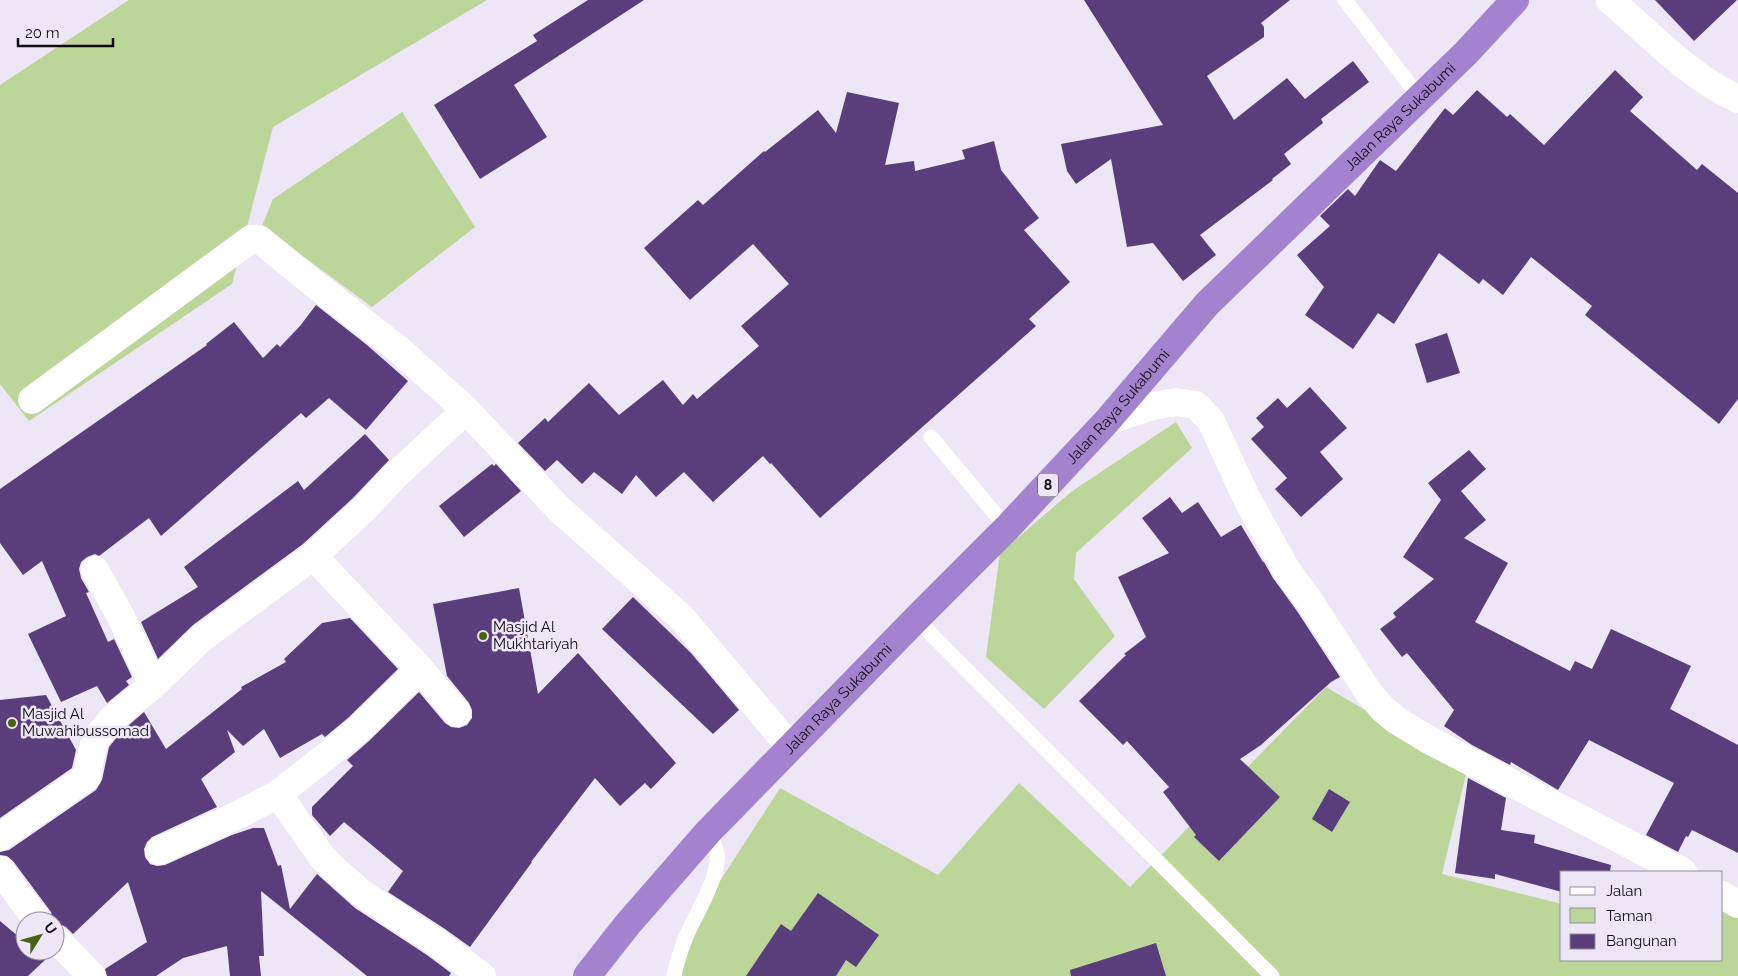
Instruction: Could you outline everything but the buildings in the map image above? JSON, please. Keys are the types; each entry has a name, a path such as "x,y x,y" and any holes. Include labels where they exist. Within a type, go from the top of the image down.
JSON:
{"highway":[{"name":"Jalan Raya Sukabumi","path":"587,976 627,925 708,832 916,619 1008,528 1107,421 1207,304 1466,53 1516,0"}],"street":[{"path":"1610,0 1666,52 1697,74 1738,98"},
{"path":"32,400 251,238 259,239 391,343 466,410 559,509 682,618 791,748"},
{"path":"1107,421 1152,406 1176,402 1196,405 1211,421 1246,498 1286,569 1310,602 1368,693 1383,709 1396,720 1429,740 1681,871"},
{"path":"0,837 88,778 95,740 102,729 202,638 313,556 466,410"},
{"path":"313,556 420,669 457,713"},
{"path":"96,570 121,617 152,685"},
{"path":"159,851 240,814 278,794 358,730 420,669"},
{"path":"278,794 322,858 335,870 364,895 442,946 482,976"},
{"path":"0,870 31,911"},
{"path":"1723,896 1738,904"},
{"path":"65,948 92,976"}],"lane":[{"path":"1345,0 1420,98"},
{"path":"931,437 1008,528"},
{"path":"916,619 1272,976"},
{"path":"674,976 688,932 704,901 714,874 718,855 708,832"}],"green space":[{"path":"129,0 487,0 273,127 232,284 29,421 0,384 0,85"},
{"path":"402,112 475,227 372,307 262,226 273,199"},
{"path":"1176,422 1192,448 1076,553 1074,579 1115,636 1044,709 986,657 1000,553 1071,492"},
{"path":"1326,687 1467,770 1442,874 1560,904 1560,961 1723,961 1723,900 1738,908 1738,976 680,976 677,948 780,788 938,875 1019,783 1130,887"}],"place":[{"name":"Masjid Al Mukhtariyah","path":"483,636"},
{"name":"Masjid Al Muwahibussomad","path":"12,723"}]}
